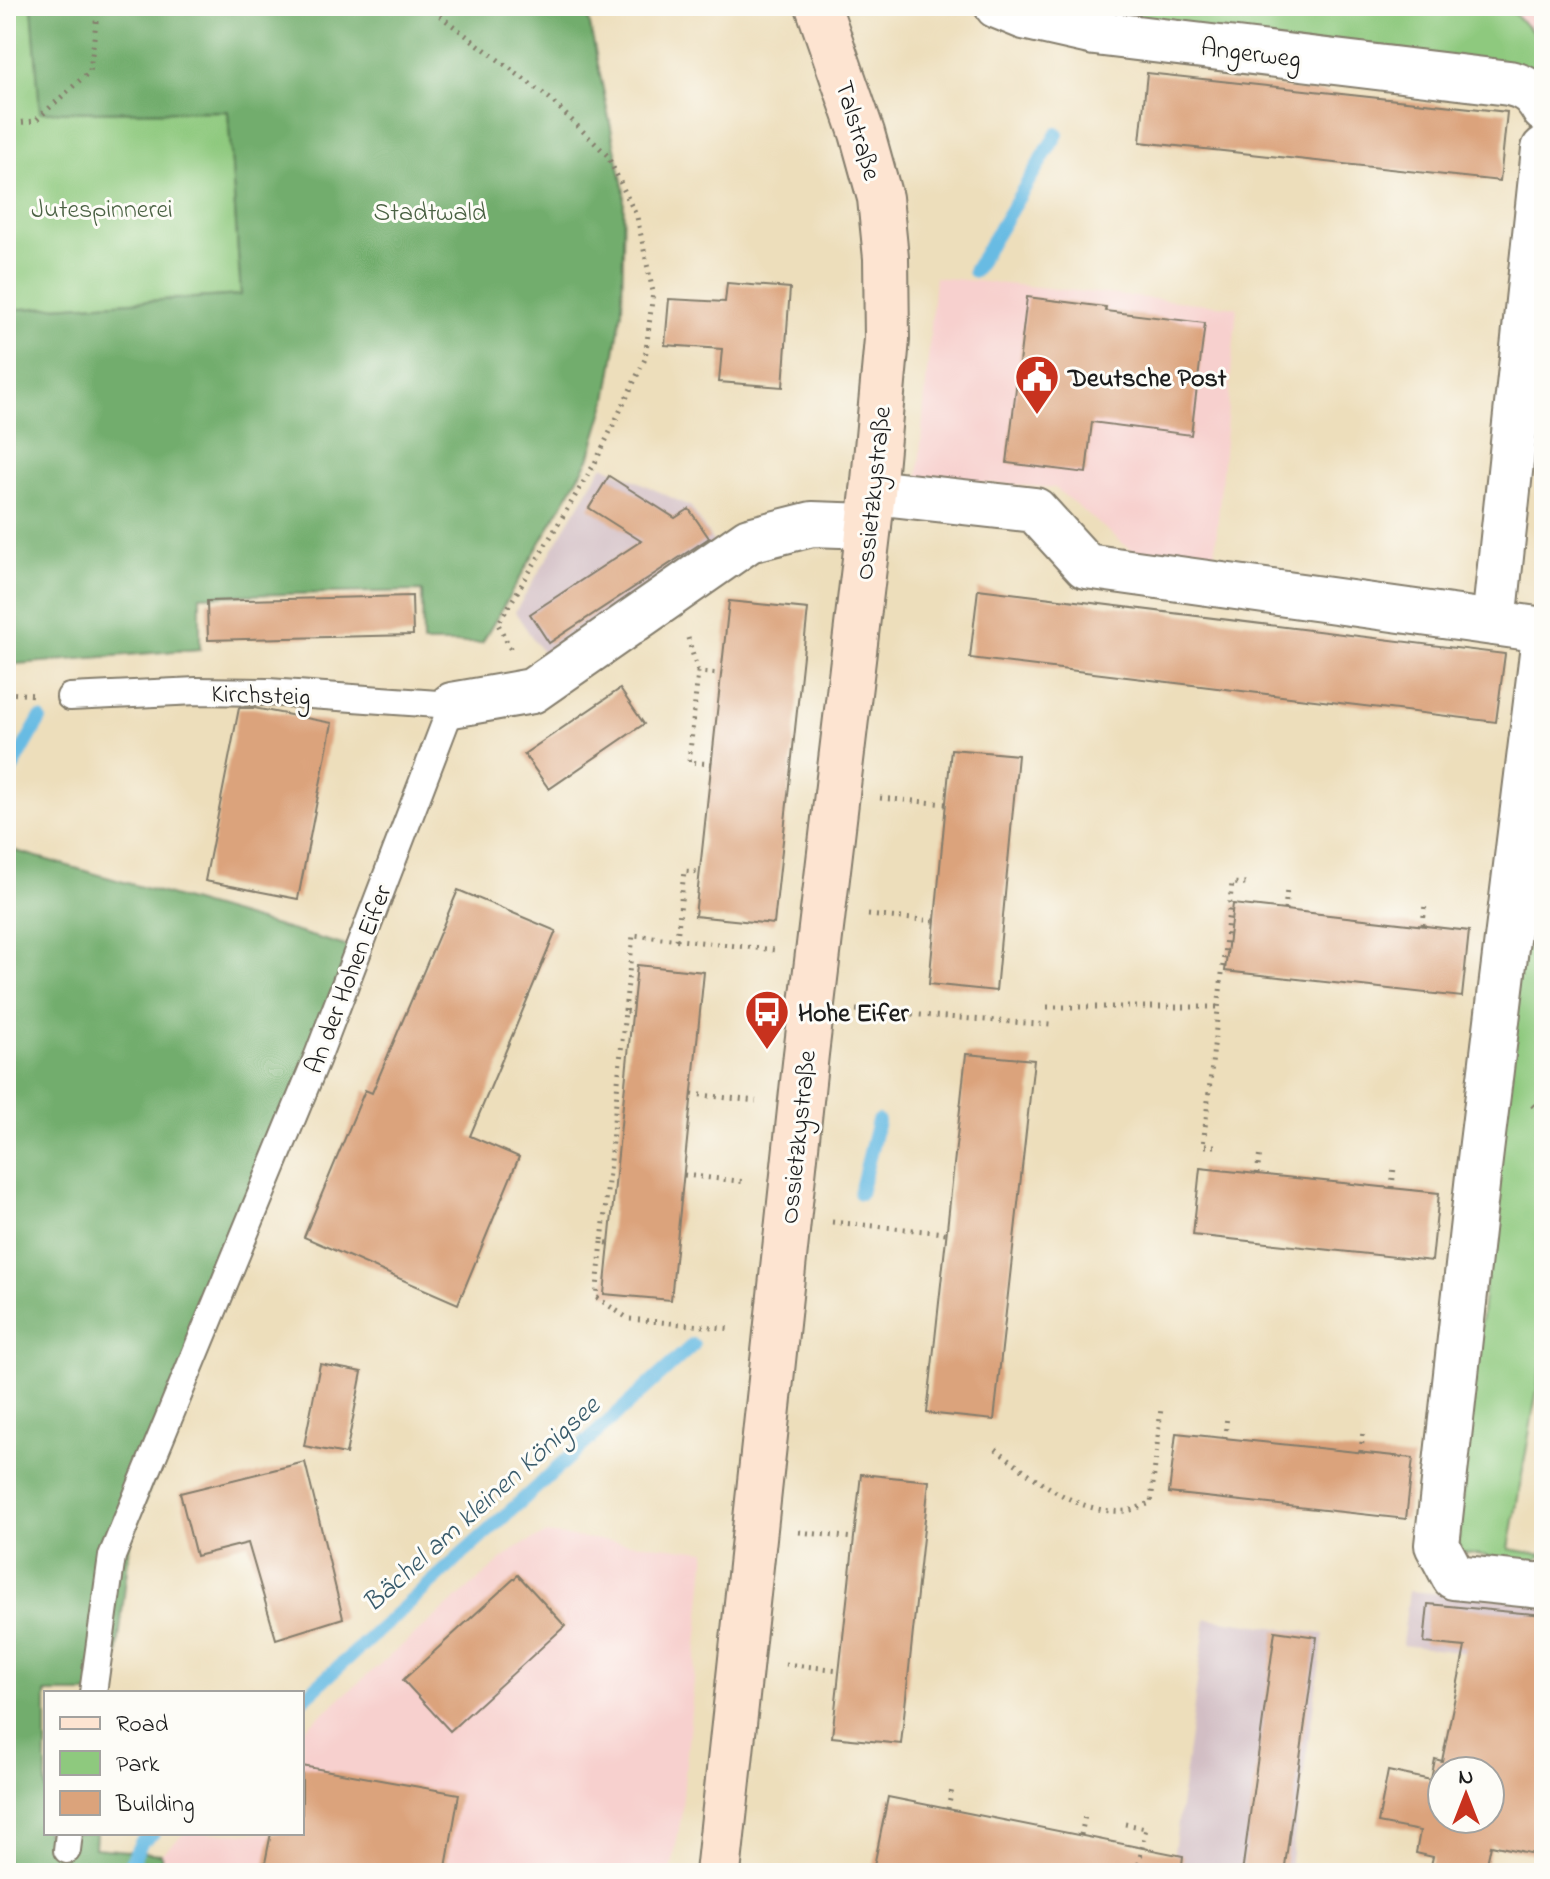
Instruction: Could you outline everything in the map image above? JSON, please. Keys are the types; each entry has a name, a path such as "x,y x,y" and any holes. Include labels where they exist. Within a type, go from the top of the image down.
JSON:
{"main road":[{"name":"Talstraße","path":"818,6 880,198 886,258"},
{"name":"Ossietzkystraße","path":"718,1873 800,1105 871,509 887,339 886,258"}],"street":[{"name":"Angerweg","path":"997,6 1024,17 1095,33 1509,83 1523,87 1536,96 1544,110"},
{"path":"1494,623 1544,149"},
{"path":"452,705 532,691 749,540 871,509 1035,510 1086,566 1544,630"},
{"path":"1544,637 1478,1176 1437,1545 1454,1577 1544,1584"}],"lane":[{"name":"Kirchsteig","path":"70,697 197,691 268,692 452,705"},
{"name":"An der Hohen Eifer","path":"93,1691 112,1556 317,1058 452,705"}],"path":[{"path":"6,124 35,121 90,71 98,6"},
{"path":"427,6 549,98 607,155 637,217 653,292 645,359 595,463 498,624 532,691"},
{"path":"712,764 689,762 698,672 721,674"},
{"path":"838,794 947,804"},
{"path":"677,940 684,871 700,872"},
{"path":"1215,1146 1203,1146 1232,883 1247,884"},
{"path":"1285,910 1287,889"},
{"path":"1423,925 1425,904"},
{"path":"823,911 935,921"},
{"path":"777,1333 629,1319 596,1297 605,1242 629,1011 633,935 818,954"},
{"path":"811,1007 1050,1025"},
{"path":"1047,1007 1219,1007"},
{"path":"692,1094 800,1105"},
{"path":"1257,1174 1260,1152"},
{"path":"1392,1188 1394,1167"},
{"path":"684,1175 790,1202 946,1233"},
{"path":"996,1449 1048,1487 1092,1509 1128,1511 1151,1503 1161,1408"},
{"path":"1225,1438 1227,1415"},
{"path":"1361,1452 1363,1430"},
{"path":"756,1527 854,1538"},
{"path":"741,1659 840,1670"},
{"path":"948,1809 952,1789"},
{"path":"1081,1835 1085,1816"},
{"path":"1125,1824 1146,1828 1137,1873"}],"shaded area":[{"path":"1506,6 1544,6 1544,43"},
{"path":"935,277 1237,307 1214,563 1136,554 1055,488 918,478"},
{"path":"603,465 691,507 714,543 544,655 515,612"},
{"path":"546,1534 706,1551 681,1818 671,1873 162,1873 161,1854 183,1835 304,1835 304,1729 517,1547"},
{"path":"1409,1591 1544,1603 1544,1662 1402,1645"},
{"path":"1206,1618 1324,1634 1289,1873 1171,1873"}],"green space":[{"name":"Jutespinnerei","path":"6,6 32,6 41,112 228,111 241,295 6,310"},
{"name":"Stadtwald","path":"32,6 586,6 624,191 622,311 607,400 589,459 482,643 423,643 422,591 200,596 200,649 6,665 6,310 241,295 228,111 40,112"},
{"path":"1103,6 1506,6 1544,43 1544,76 1094,23"},
{"path":"1544,724 1544,1350 1509,1549 1544,1555 1530,1563 1457,1551"},
{"path":"6,848 349,947 130,1542 113,1691 44,1691 44,1835 96,1835 95,1848 161,1854 162,1873 6,1873"}],"building":[{"path":"1147,73 1507,112 1500,181 1140,142"},
{"path":"727,283 790,288 783,387 719,382 722,349 665,345 669,299 725,302"},
{"path":"1027,297 1106,307 1105,311 1205,323 1191,435 1092,422 1086,473 1007,463"},
{"path":"609,476 675,518 689,509 709,538 549,643 530,614 641,541 589,508"},
{"path":"978,589 1505,654 1496,722 970,658"},
{"path":"412,596 413,635 208,640 207,601"},
{"path":"729,601 808,609 774,924 695,916"},
{"path":"620,689 644,724 549,789 524,754"},
{"path":"239,708 332,723 298,899 205,881"},
{"path":"951,749 1018,755 996,991 929,984"},
{"path":"458,890 556,931 470,1136 519,1157 458,1304 304,1237 365,1090 372,1093"},
{"path":"1233,904 1469,931 1462,997 1225,971"},
{"path":"637,965 704,972 671,1300 604,1294"},
{"path":"966,1054 1034,1060 994,1420 927,1413"},
{"path":"1200,1168 1439,1193 1432,1261 1193,1235"},
{"path":"320,1364 362,1372 346,1454 304,1446"},
{"path":"1176,1433 1413,1458 1406,1519 1169,1493"},
{"path":"305,1462 343,1618 276,1639 248,1543 196,1556 180,1493"},
{"path":"861,1474 929,1481 901,1744 832,1737"},
{"path":"518,1575 565,1626 450,1731 403,1680"},
{"path":"1428,1604 1544,1615 1544,1856 1491,1845 1485,1873 1429,1873 1433,1857 1416,1853 1420,1831 1378,1823 1388,1771 1426,1779 1426,1835 1506,1835 1506,1755 1443,1755 1465,1647 1424,1643"},
{"path":"1275,1631 1317,1637 1284,1873 1242,1873"},
{"path":"304,1766 459,1794 445,1873 263,1873 271,1835 304,1835"},
{"path":"888,1797 1183,1856 1181,1873 912,1873 874,1866"}],"waterway":[{"path":"974,271 1057,134"},
{"path":"6,779 40,719"},
{"name":"Bächel am kleinen Königsee","path":"860,1193 878,1121"},
{"name":"Bächel am kleinen Königsee","path":"304,1698 693,1345"},
{"name":"Bächel am kleinen Königsee","path":"126,1873 142,1841 150,1835"}],"place":[{"name":"Deutsche Post","path":"1037,416"},
{"name":"Hohe Eifer","path":"767,1051"}]}
